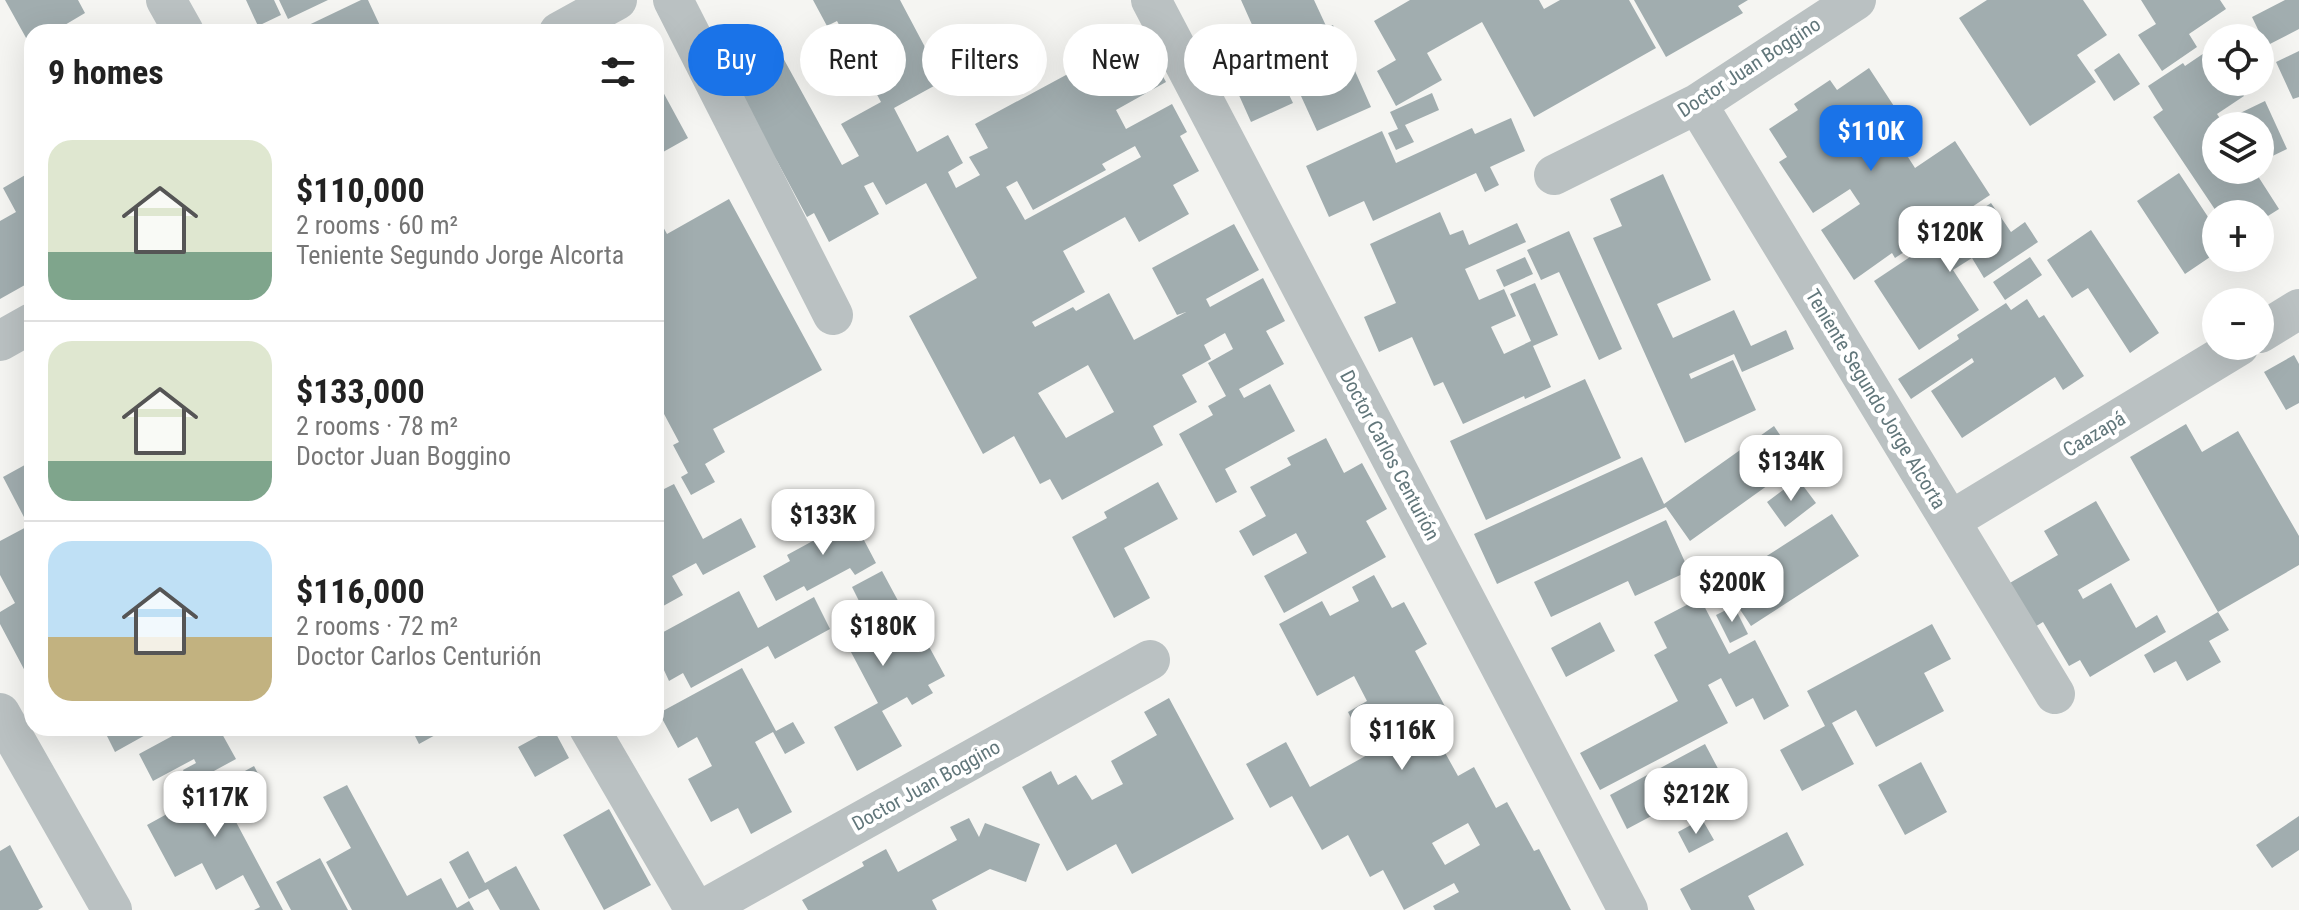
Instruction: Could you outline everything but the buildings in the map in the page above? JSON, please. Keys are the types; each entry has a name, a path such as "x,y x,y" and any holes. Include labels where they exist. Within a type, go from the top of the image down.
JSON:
{"street":[{"path":"166,0 180,24"},
{"path":"574,24 617,0"},
{"path":"673,0 833,315"},
{"name":"Doctor Carlos Centurión","path":"1151,0 1628,910"},
{"name":"Doctor Juan Boggino","path":"1554,175 1697,104 1844,3"},
{"name":"Teniente Segundo Jorge Alcorta","path":"1697,104 2055,694"},
{"path":"2274,324 2299,309"},
{"path":"0,341 24,328"},
{"name":"Caazapá","path":"1950,521 2216,360"},
{"name":"Doctor Juan Boggino","path":"702,910 1150,660"},
{"path":"0,713 112,910"},
{"path":"594,736 695,910"}]}
